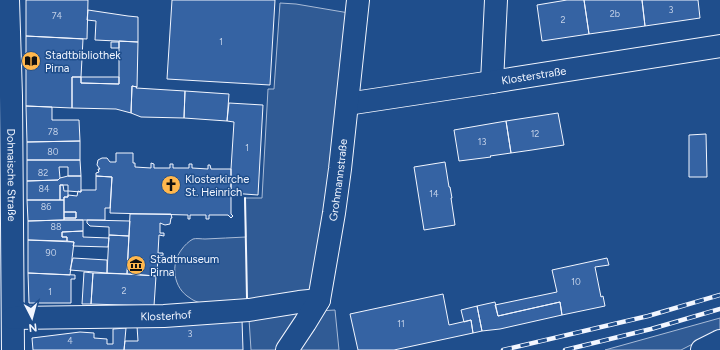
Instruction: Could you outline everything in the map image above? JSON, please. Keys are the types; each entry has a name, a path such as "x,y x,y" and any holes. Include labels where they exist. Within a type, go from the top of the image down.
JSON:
{"street":[{"name":"Dohnaische Straße","path":"8,0 6,96 6,250 13,318 13,350"},
{"name":"Grohmannstraße","path":"287,350 319,300 340,169 358,0"},
{"path":"492,82 496,0"},
{"name":"Klosterstraße","path":"347,104 720,46"},
{"name":"Klosterhof","path":"13,318 164,316 249,310 319,300"}],"shaded area":[{"path":"280,3 296,4 349,13 314,292 207,304 200,303 184,294 180,288 175,275 176,262 178,255 183,248 193,239 246,237 245,198 262,198 268,89 274,89"},
{"path":"335,310 339,350 295,350 318,311"},
{"path":"304,312 279,350 251,350 249,319"},
{"path":"720,318 720,330 681,350 605,350"}],"building":[{"path":"26,0 88,0 87,39 26,36"},
{"path":"172,0 275,0 270,85 167,79"},
{"path":"567,0 584,0 589,34 542,41 537,5"},
{"path":"584,0 642,0 645,26 589,34"},
{"path":"642,0 698,0 700,18 645,26"},
{"path":"88,10 138,17 138,42 95,40 96,21 87,20"},
{"path":"26,36 83,39 81,77 72,77 72,108 26,106"},
{"path":"119,41 138,42 137,87 132,86 131,113 116,109 72,108 72,77 81,77 81,83 119,84"},
{"path":"111,42 119,42 119,48 111,48"},
{"path":"81,77 119,77 119,84 81,83"},
{"path":"132,86 137,87 136,88 185,91 184,118 141,117 131,113"},
{"path":"185,91 229,94 227,121 184,118"},
{"path":"229,103 263,105 258,195 231,193 234,122 227,121"},
{"path":"26,106 52,107 52,120 79,120 80,141 27,142"},
{"path":"558,113 564,145 511,153 506,121"},
{"path":"506,121 511,153 459,161 454,130"},
{"path":"706,134 707,177 689,177 689,135"},
{"path":"80,141 80,160 27,160 27,142"},
{"name":"Klosterkirche St. Heinrich","path":"116,153 133,153 133,163 135,163 135,167 151,168 151,163 154,164 154,168 170,168 170,164 173,164 173,168 189,168 189,164 192,164 192,168 208,169 208,165 210,165 211,169 231,169 231,214 233,216 231,218 228,215 209,215 209,219 206,219 206,215 190,215 190,219 188,219 188,215 110,213 112,177 96,176 96,173 99,172 98,169 100,169 97,165 98,160 107,158 110,162 116,162"},
{"path":"27,160 80,160 81,176 68,176 68,167 59,167 60,178 58,180 27,181"},
{"path":"445,162 452,198 455,225 424,230 414,167"},
{"path":"68,176 81,176 81,192 68,191 68,185 60,185 60,200 27,200 27,181 58,180"},
{"path":"96,176 112,177 110,208 105,208 105,220 64,220 64,218 76,218 76,212 64,212 64,197 68,197 68,195 77,196 78,191 81,192 81,190 96,190"},
{"path":"60,185 63,185 64,191 68,191 68,197 64,197 64,200 60,200"},
{"path":"27,200 64,200 64,220 28,221"},
{"path":"64,212 76,212 76,218 64,218"},
{"path":"130,214 171,214 172,218 170,224 165,225 160,223 160,233 164,233 164,236 159,235 158,253 163,253 163,256 158,255 157,276 127,274"},
{"path":"83,220 83,231 62,232 62,237 67,237 67,241 28,240 28,221"},
{"path":"87,220 130,221 129,236 109,235 109,227 90,226 87,223"},
{"path":"83,231 83,237 109,238 108,247 73,246 74,242 67,241 67,237 62,237 62,232"},
{"path":"109,235 129,236 127,274 107,273"},
{"path":"28,240 74,242 70,275 28,273"},
{"path":"73,258 107,260 107,273 70,270"},
{"path":"607,258 609,265 595,267 601,297 603,296 605,306 562,315 560,302 498,316 495,305 557,292 552,270"},
{"path":"84,272 93,273 91,304 82,304"},
{"path":"28,273 75,275 75,279 71,279 71,303 29,303"},
{"path":"93,273 156,276 154,306 91,304"},
{"path":"443,294 449,325 471,320 473,333 394,350 358,350 350,314"},
{"path":"495,302 498,316 560,302 562,315 500,329 482,331 477,306"},
{"path":"477,306 482,331 473,333 471,320 464,322 461,310"},
{"path":"242,320 243,350 124,350 125,341 138,341 137,326"},
{"path":"126,328 124,350 33,350 32,338 80,332 94,333 94,338 107,339 107,344 113,344 113,329"}],"railway":[{"path":"503,350 648,316 720,295"},
{"path":"565,350 651,329 720,309"}],"wall":[{"path":"245,198 247,298"}],"place":[{"name":"Stadtbibliothek Pirna","path":"31,61"},
{"name":"Klosterkirche St. Heinrich","path":"171,185"},
{"name":"Stadtmuseum Pirna","path":"136,265"}]}
